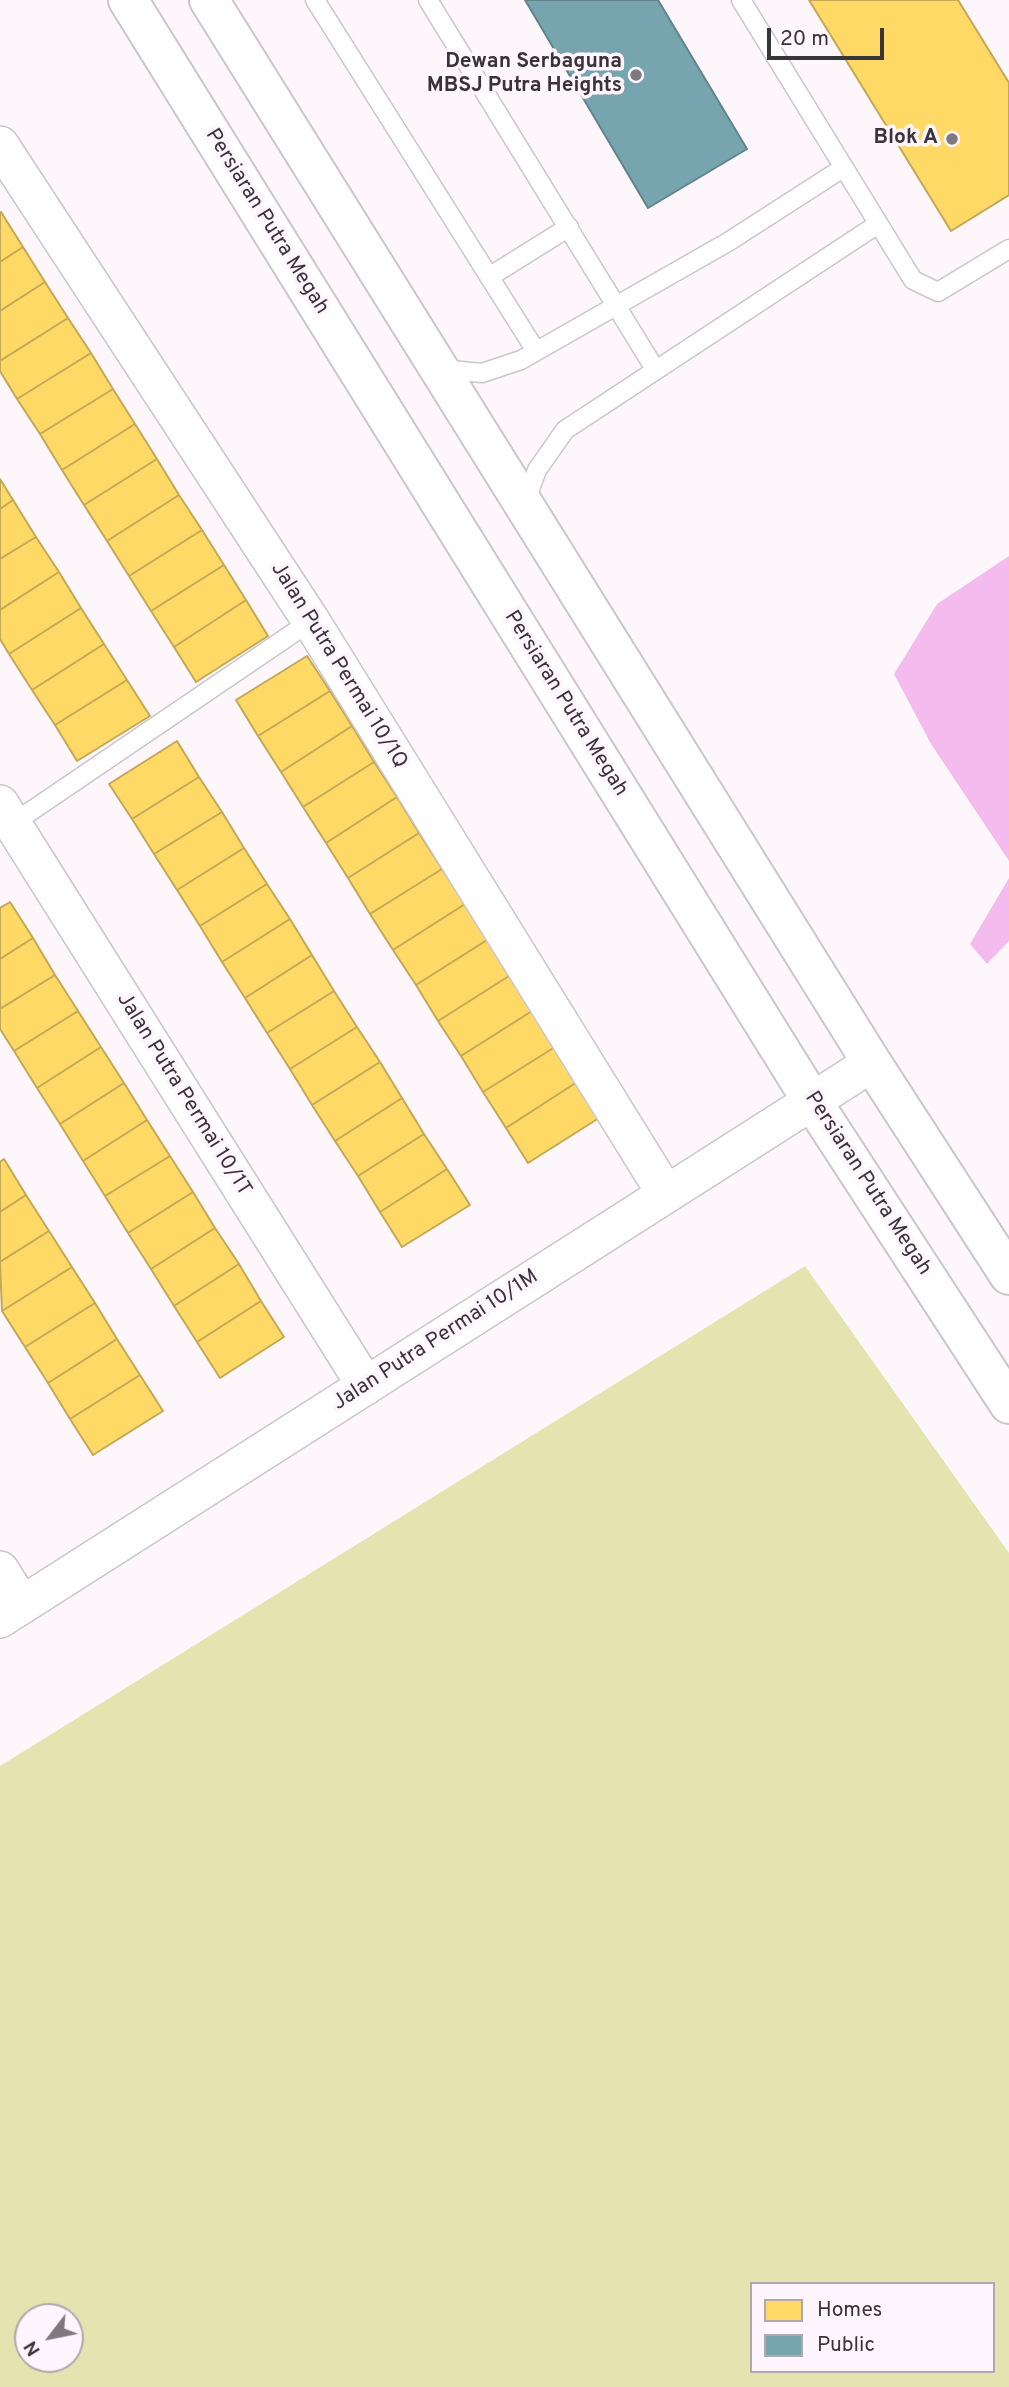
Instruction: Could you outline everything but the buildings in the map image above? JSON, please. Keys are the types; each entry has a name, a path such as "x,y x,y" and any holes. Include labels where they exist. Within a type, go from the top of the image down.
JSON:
{"street":[{"name":"Persiaran Putra Megah","path":"128,0 812,1101 1009,1404"},
{"path":"209,0 872,1063 1009,1275"},
{"name":"Jalan Putra Permai 10/1Q","path":"3,157 311,621 666,1194"},
{"name":"Jalan Putra Permai 10/1T","path":"4,820 366,1386"},
{"name":"Jalan Putra Permai 10/1M","path":"11,1612 872,1063"},
{"path":"0,1570 11,1612"}],"lane":[{"path":"314,0 489,277 529,356"},
{"path":"428,0 655,369"},
{"path":"741,0 913,281 938,292 1009,249"},
{"path":"440,369 482,373 529,356 728,242 843,168"},
{"path":"524,504 537,470 565,430 878,223"},
{"path":"489,277 569,227"},
{"path":"4,820 311,621"}],"shaded area":[{"path":"1009,556 1009,861 931,744 894,674 937,604"},
{"path":"1009,878 1009,941 987,964 970,944"},
{"path":"805,1266 1009,1553 1009,2387 0,2387 0,1766"}],"place":[{"name":"Dewan Serbaguna MBSJ Putra Heights","path":"636,75"},
{"name":"Blok A","path":"952,139"}]}
